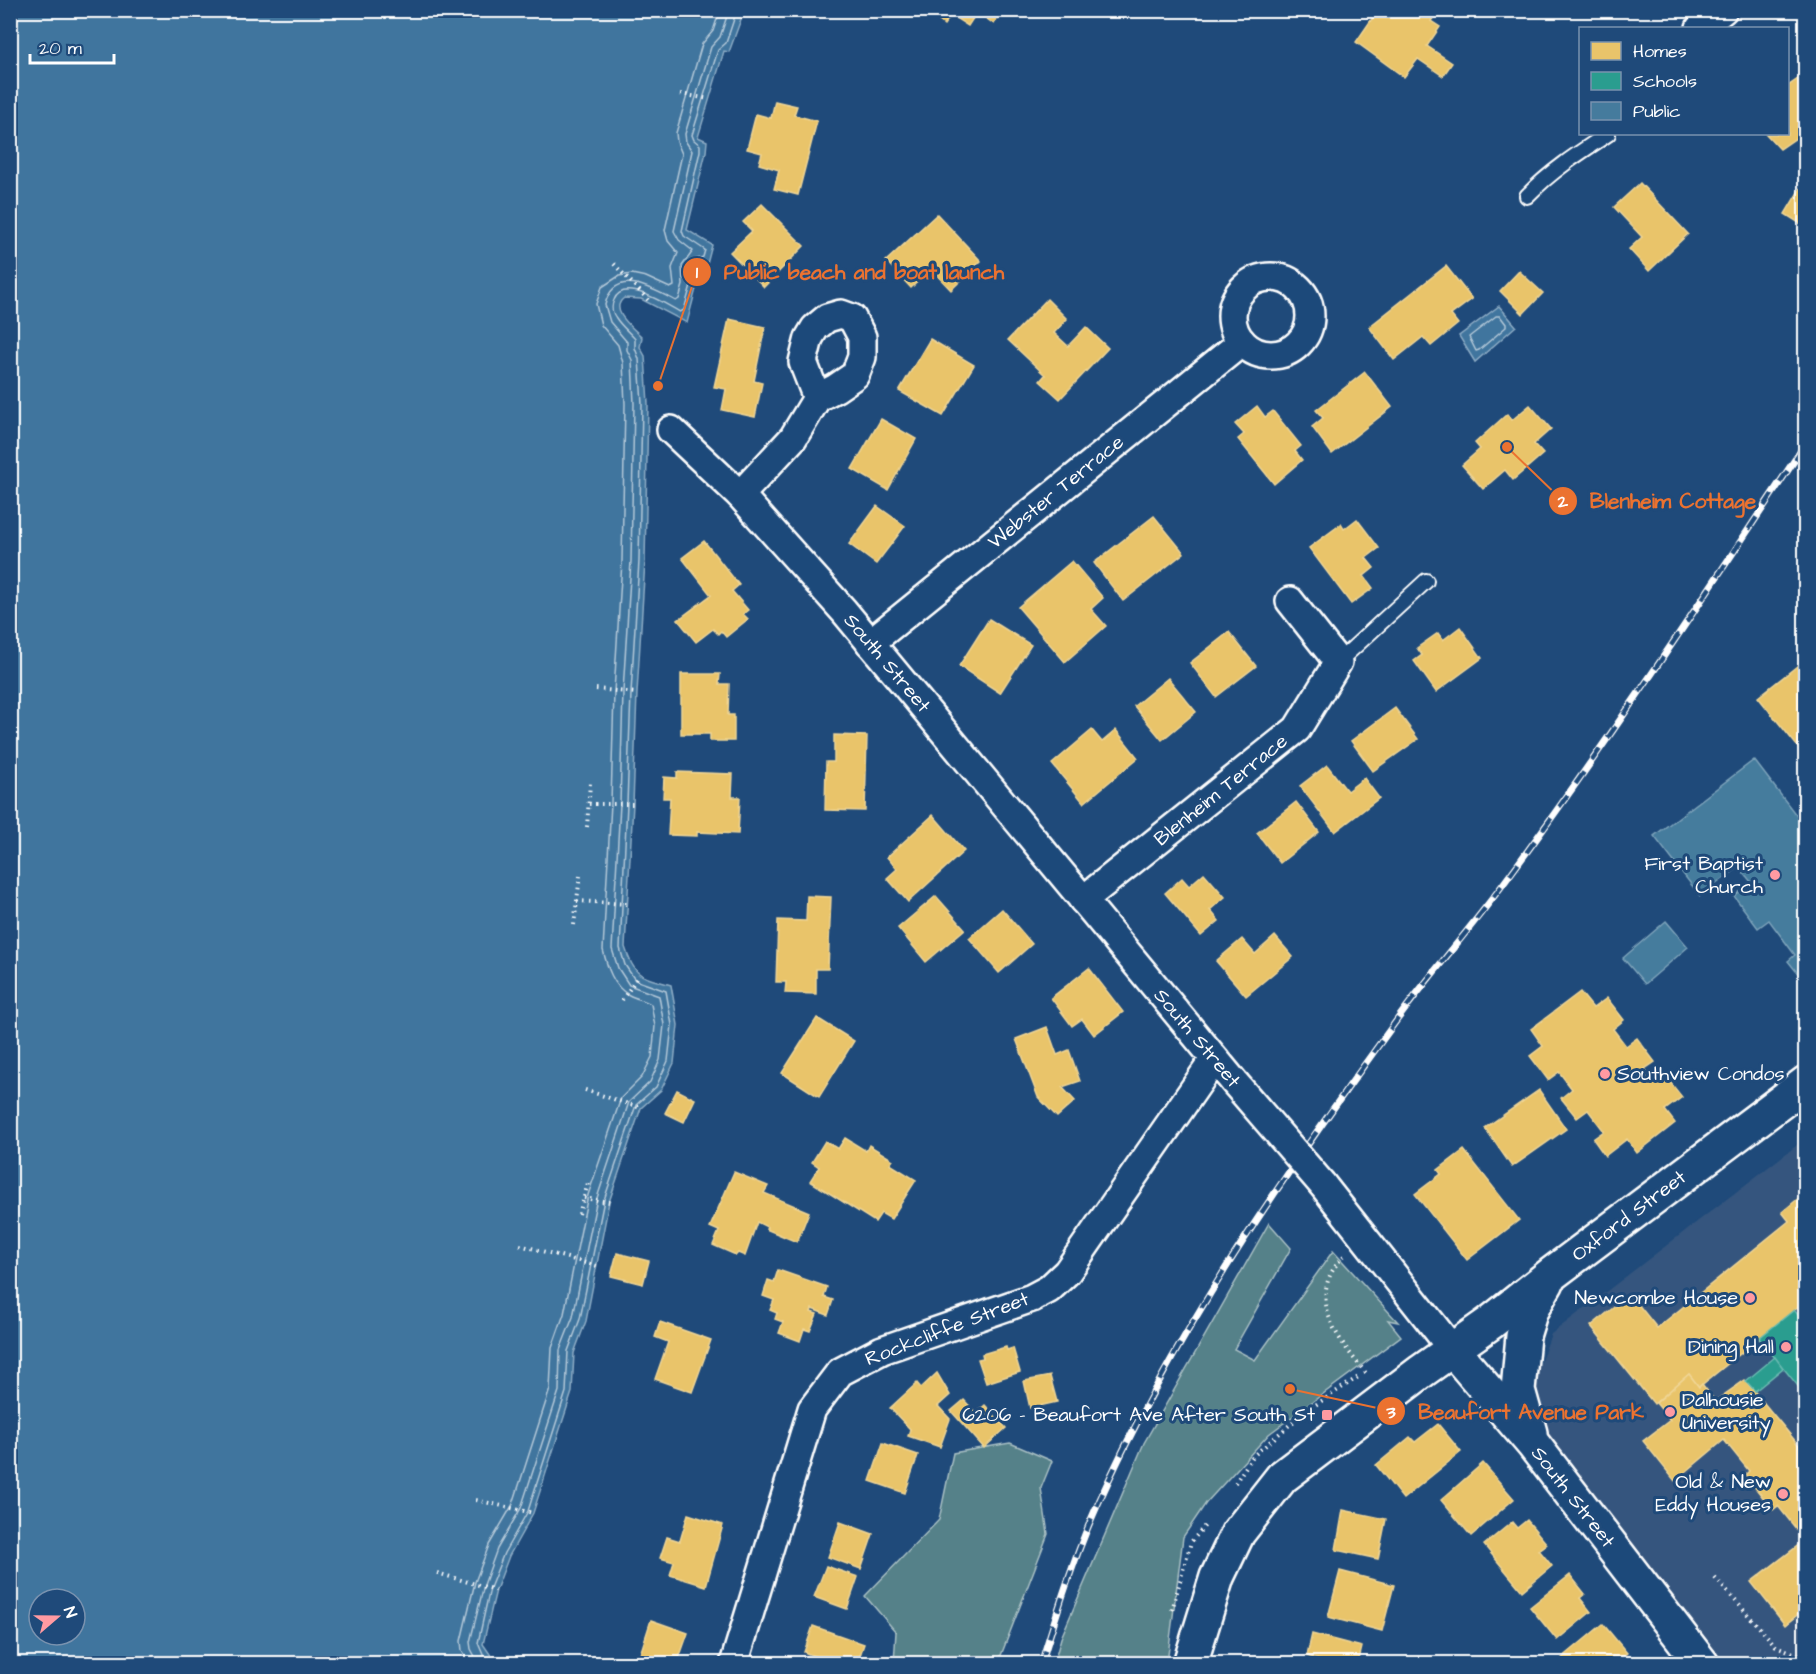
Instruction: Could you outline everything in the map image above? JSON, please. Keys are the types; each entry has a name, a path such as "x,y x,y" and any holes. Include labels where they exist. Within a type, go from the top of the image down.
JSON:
{"main road":[{"name":"Oxford Street","path":"1190,1664 1217,1577 1238,1533 1282,1477 1490,1323 1552,1273 1806,1083"},
{"path":"1533,1444 1518,1390 1523,1336 1531,1310 1552,1273"},
{"name":"South Street","path":"1452,1349 1533,1444 1702,1664"}],"street":[{"path":"1701,27 1723,10"},
{"name":"Webster Terrace","path":"870,643 1242,342"},
{"path":"741,495 793,438 816,398"},
{"name":"South Street","path":"670,430 741,495 844,611 1214,1060 1322,1184 1452,1349"},
{"path":"1290,601 1338,662"},
{"name":"Blenheim Terrace","path":"1083,900 1297,729 1338,662"},
{"name":"Rockcliffe Street","path":"734,1664 812,1409 840,1372 882,1350 1032,1298 1049,1289 1067,1272 1214,1060"}],"lane":[{"path":"1527,196 1540,182 1571,158 1606,135"},
{"name":"Blenheim Terrace","path":"1338,662 1426,581"}],"path":[{"path":"680,94 709,99"},
{"path":"614,264 651,303"},
{"path":"596,689 637,693"},
{"path":"587,827 590,783"},
{"path":"589,804 633,804"},
{"path":"574,925 580,876"},
{"path":"577,901 627,904"},
{"path":"622,1000 639,975"},
{"path":"585,1090 641,1108"},
{"path":"579,1214 588,1183"},
{"path":"584,1198 609,1202"},
{"path":"1364,1238 1341,1260 1326,1284 1325,1309 1335,1331 1366,1373"},
{"path":"520,1245 597,1266"},
{"path":"476,1500 533,1513"},
{"path":"437,1573 496,1590"},
{"path":"1715,1578 1776,1646 1806,1658"}],"shaded area":[{"name":"Dalhousie University","path":"1805,1139 1805,1663 1702,1663 1533,1444 1534,1380 1551,1334"}],"green space":[{"path":"1269,1223 1291,1248 1234,1349 1255,1360 1333,1251 1398,1322 1388,1320 1401,1336 1269,1434 1206,1503 1183,1537 1167,1663 1054,1663 1061,1638 1144,1443"},
{"path":"1010,1443 1052,1461 1041,1488 1048,1534 998,1663 894,1663 896,1632 865,1596 939,1520 953,1453"}],"water":[{"path":"11,10 744,11 729,52 724,51 698,137 707,141 706,152 687,230 712,245 707,264 699,264 695,270 697,285 687,323 641,299 624,298 619,308 624,319 642,337 640,347 645,356 648,404 645,561 625,947 636,971 653,980 671,985 678,1025 674,1063 661,1090 641,1108 609,1202 586,1321 574,1353 572,1392 533,1513 509,1556 496,1590 483,1644 492,1657 493,1663 11,1663"},
{"path":"1499,306 1516,326 1475,362 1459,336"}],"building: Homes":[{"path":"926,10 1003,10 994,24 977,12 968,26 951,15 944,25"},
{"path":"1378,10 1439,10 1431,21 1440,27 1427,46 1452,63 1443,76 1418,59 1404,77 1356,42"},
{"path":"1798,79 1801,82 1806,79 1806,131 1780,149 1767,135 1789,135 1789,85"},
{"path":"775,101 797,106 794,115 817,121 798,195 774,189 779,170 759,164 762,153 747,149 756,114 771,118"},
{"path":"1806,179 1806,224 1804,226 1785,214"},
{"path":"1640,183 1688,234 1649,271 1629,249 1642,237 1614,207"},
{"path":"762,204 804,246 764,287 730,252 752,231 743,222"},
{"path":"937,214 981,261 951,290 931,269 911,288 886,261"},
{"path":"1446,266 1472,299 1451,315 1458,324 1431,346 1423,337 1394,360 1369,327"},
{"path":"1519,271 1543,293 1523,314 1500,291"},
{"path":"1047,299 1067,319 1054,333 1068,346 1086,327 1108,348 1060,399 1040,381 1045,375 1008,340"},
{"path":"729,319 765,327 754,381 762,383 755,417 722,410 726,389 714,387"},
{"path":"930,339 974,365 943,416 899,391"},
{"path":"1365,372 1392,407 1332,454 1312,427 1323,418 1316,410"},
{"path":"1530,405 1551,429 1534,444 1543,454 1513,480 1505,470 1483,489 1462,465 1480,449 1475,443 1507,414 1512,420"},
{"path":"1257,406 1265,417 1273,411 1301,446 1295,451 1302,460 1274,484 1238,439 1244,434 1235,424"},
{"path":"881,419 916,439 888,490 852,469"},
{"path":"877,506 905,526 876,564 849,544"},
{"path":"1154,516 1184,553 1123,601 1094,563"},
{"path":"1357,519 1379,548 1366,558 1374,568 1364,576 1373,588 1351,604 1309,548 1341,524 1344,529"},
{"path":"704,541 739,585 732,591 748,610 743,614 748,619 726,637 721,631 718,634 713,629 696,642 678,620 711,595 682,558"},
{"path":"1072,561 1103,598 1091,609 1106,626 1065,662 1018,607"},
{"path":"989,619 1031,645 1000,693 959,666"},
{"path":"1460,627 1482,658 1436,692 1414,661 1422,655 1417,648 1438,633 1443,640"},
{"path":"1229,632 1256,666 1216,697 1190,663"},
{"path":"1806,659 1806,757 1758,697"},
{"path":"681,674 720,674 719,684 729,684 728,715 734,715 734,741 710,741 710,734 681,734"},
{"path":"1168,678 1196,712 1162,740 1134,706"},
{"path":"1395,708 1418,739 1373,771 1351,741"},
{"path":"1092,730 1102,742 1116,730 1138,758 1084,803 1052,764"},
{"path":"834,735 867,736 865,811 825,810 826,762 834,762"},
{"path":"1327,765 1347,791 1364,778 1379,798 1335,832 1300,786"},
{"path":"677,772 733,774 732,797 740,797 738,834 697,832 697,836 668,835 670,798 663,798 664,777 677,778"},
{"path":"1296,802 1319,832 1280,863 1257,833"},
{"path":"933,815 964,851 908,902 887,878 897,869 887,857"},
{"path":"1204,873 1225,897 1210,910 1219,921 1201,936 1165,893 1182,878 1189,886"},
{"path":"807,896 831,897 828,969 816,969 816,994 785,993 786,982 776,982 778,920 806,921"},
{"path":"936,896 965,929 926,962 898,928"},
{"path":"1002,909 1032,944 999,973 969,938"},
{"path":"1275,936 1293,957 1246,996 1216,961 1242,939 1255,954"},
{"path":"1089,968 1123,1012 1094,1035 1082,1019 1072,1026 1051,998"},
{"name":"Southview Condos","path":"1580,992 1593,1008 1607,998 1624,1020 1613,1029 1626,1046 1637,1038 1655,1062 1645,1069 1656,1084 1666,1077 1682,1097 1665,1110 1675,1123 1637,1153 1627,1139 1605,1156 1593,1139 1604,1131 1588,1110 1577,1118 1561,1098 1572,1089 1559,1072 1548,1080 1530,1056 1543,1046 1531,1029"},
{"path":"817,1018 854,1041 819,1097 782,1073"},
{"path":"1047,1027 1057,1055 1069,1050 1080,1081 1062,1087 1075,1101 1057,1117 1038,1097 1016,1039"},
{"path":"677,1090 695,1099 684,1122 665,1113"},
{"path":"1539,1090 1566,1129 1512,1167 1485,1128"},
{"path":"845,1138 866,1151 869,1145 893,1160 890,1164 916,1180 891,1219 881,1213 875,1222 810,1181 819,1167 812,1162 825,1141 838,1149"},
{"path":"1464,1150 1519,1220 1467,1260 1415,1194 1441,1174 1438,1170"},
{"path":"734,1172 768,1186 764,1193 809,1212 797,1242 766,1229 767,1227 757,1222 745,1256 738,1253 736,1255 713,1245 719,1231 710,1227"},
{"name":"Newcombe House","path":"1806,1192 1806,1301 1699,1387 1689,1374 1654,1404 1591,1326 1630,1294 1657,1328 1789,1221 1782,1212"},
{"path":"617,1253 649,1261 643,1284 611,1276"},
{"path":"778,1270 827,1287 824,1297 833,1300 828,1315 812,1309 811,1312 817,1314 810,1331 804,1329 800,1341 779,1333 783,1322 775,1319 777,1313 770,1310 774,1300 763,1296 768,1280 774,1282"},
{"path":"660,1322 711,1340 692,1392 655,1379 668,1342 655,1337"},
{"path":"1006,1347 1007,1350 1013,1348 1020,1372 986,1383 978,1359 983,1358 982,1354"},
{"path":"937,1373 950,1395 938,1406 950,1419 940,1447 908,1436 910,1429 890,1408 917,1383 921,1388"},
{"name":"Old & New Eddy Houses","path":"1689,1374 1699,1387 1702,1384 1715,1401 1745,1380 1806,1454 1806,1608 1785,1625 1751,1582 1805,1540 1778,1506 1773,1510 1745,1475 1749,1471 1724,1440 1675,1481 1643,1441 1670,1420 1656,1403"},
{"path":"1050,1376 1057,1402 1030,1408 1024,1381"},
{"path":"964,1400 976,1413 985,1405 1006,1428 984,1448 951,1411"},
{"path":"1438,1424 1461,1452 1403,1499 1376,1465 1410,1437 1415,1442"},
{"path":"883,1443 918,1455 905,1493 870,1481"},
{"path":"1483,1463 1514,1499 1471,1536 1441,1500"},
{"path":"1343,1510 1386,1519 1378,1559 1336,1550"},
{"path":"688,1514 723,1525 706,1586 670,1575 674,1562 660,1558 667,1537 680,1541"},
{"path":"1527,1520 1547,1544 1539,1550 1552,1566 1522,1591 1484,1545 1512,1522 1517,1528"},
{"path":"840,1522 873,1534 861,1569 828,1557"},
{"path":"826,1566 858,1577 847,1609 814,1597"},
{"path":"1340,1571 1394,1585 1382,1631 1328,1617"},
{"path":"1570,1575 1585,1594 1580,1598 1591,1612 1557,1640 1530,1607"},
{"path":"651,1620 688,1633 677,1664 637,1664"},
{"path":"1603,1624 1627,1653 1615,1664 1567,1664 1562,1658"},
{"path":"813,1626 864,1644 857,1664 814,1664 816,1657 804,1652"},
{"path":"1312,1634 1362,1647 1358,1664 1323,1664 1323,1661 1307,1656"}],"building: Schools":[{"name":"Dining Hall","path":"1794,1310 1806,1324 1806,1396 1759,1338"},
{"path":"1775,1357 1783,1368 1755,1391 1746,1381"}],"building: Public":[{"name":"First Baptist Church","path":"1754,760 1806,828 1806,972 1800,976 1788,961 1795,955 1769,920 1758,928 1734,896 1752,883 1739,867 1700,896 1654,836"},
{"path":"1666,921 1688,947 1645,984 1623,958"}],"railway":[{"path":"1041,1664 1089,1525 1127,1442 1160,1379 1233,1257 1353,1081 1407,1007 1501,887 1580,778 1806,443"}],"place":[{"name":"Public beach and boat launch","path":"658,386"},
{"name":"Blenheim Cottage","path":"1507,447"},
{"name":"First Baptist Church","path":"1775,875"},
{"name":"Southview Condos","path":"1605,1074"},
{"name":"Newcombe House","path":"1750,1298"},
{"name":"Dining Hall","path":"1786,1347"},
{"name":"Beaufort Avenue Park","path":"1290,1389"},
{"name":"Dalhousie University","path":"1670,1412"},
{"name":"6206 - Beaufort Ave After South St","path":"1327,1415"},
{"name":"Old & New Eddy Houses","path":"1783,1494"}]}
